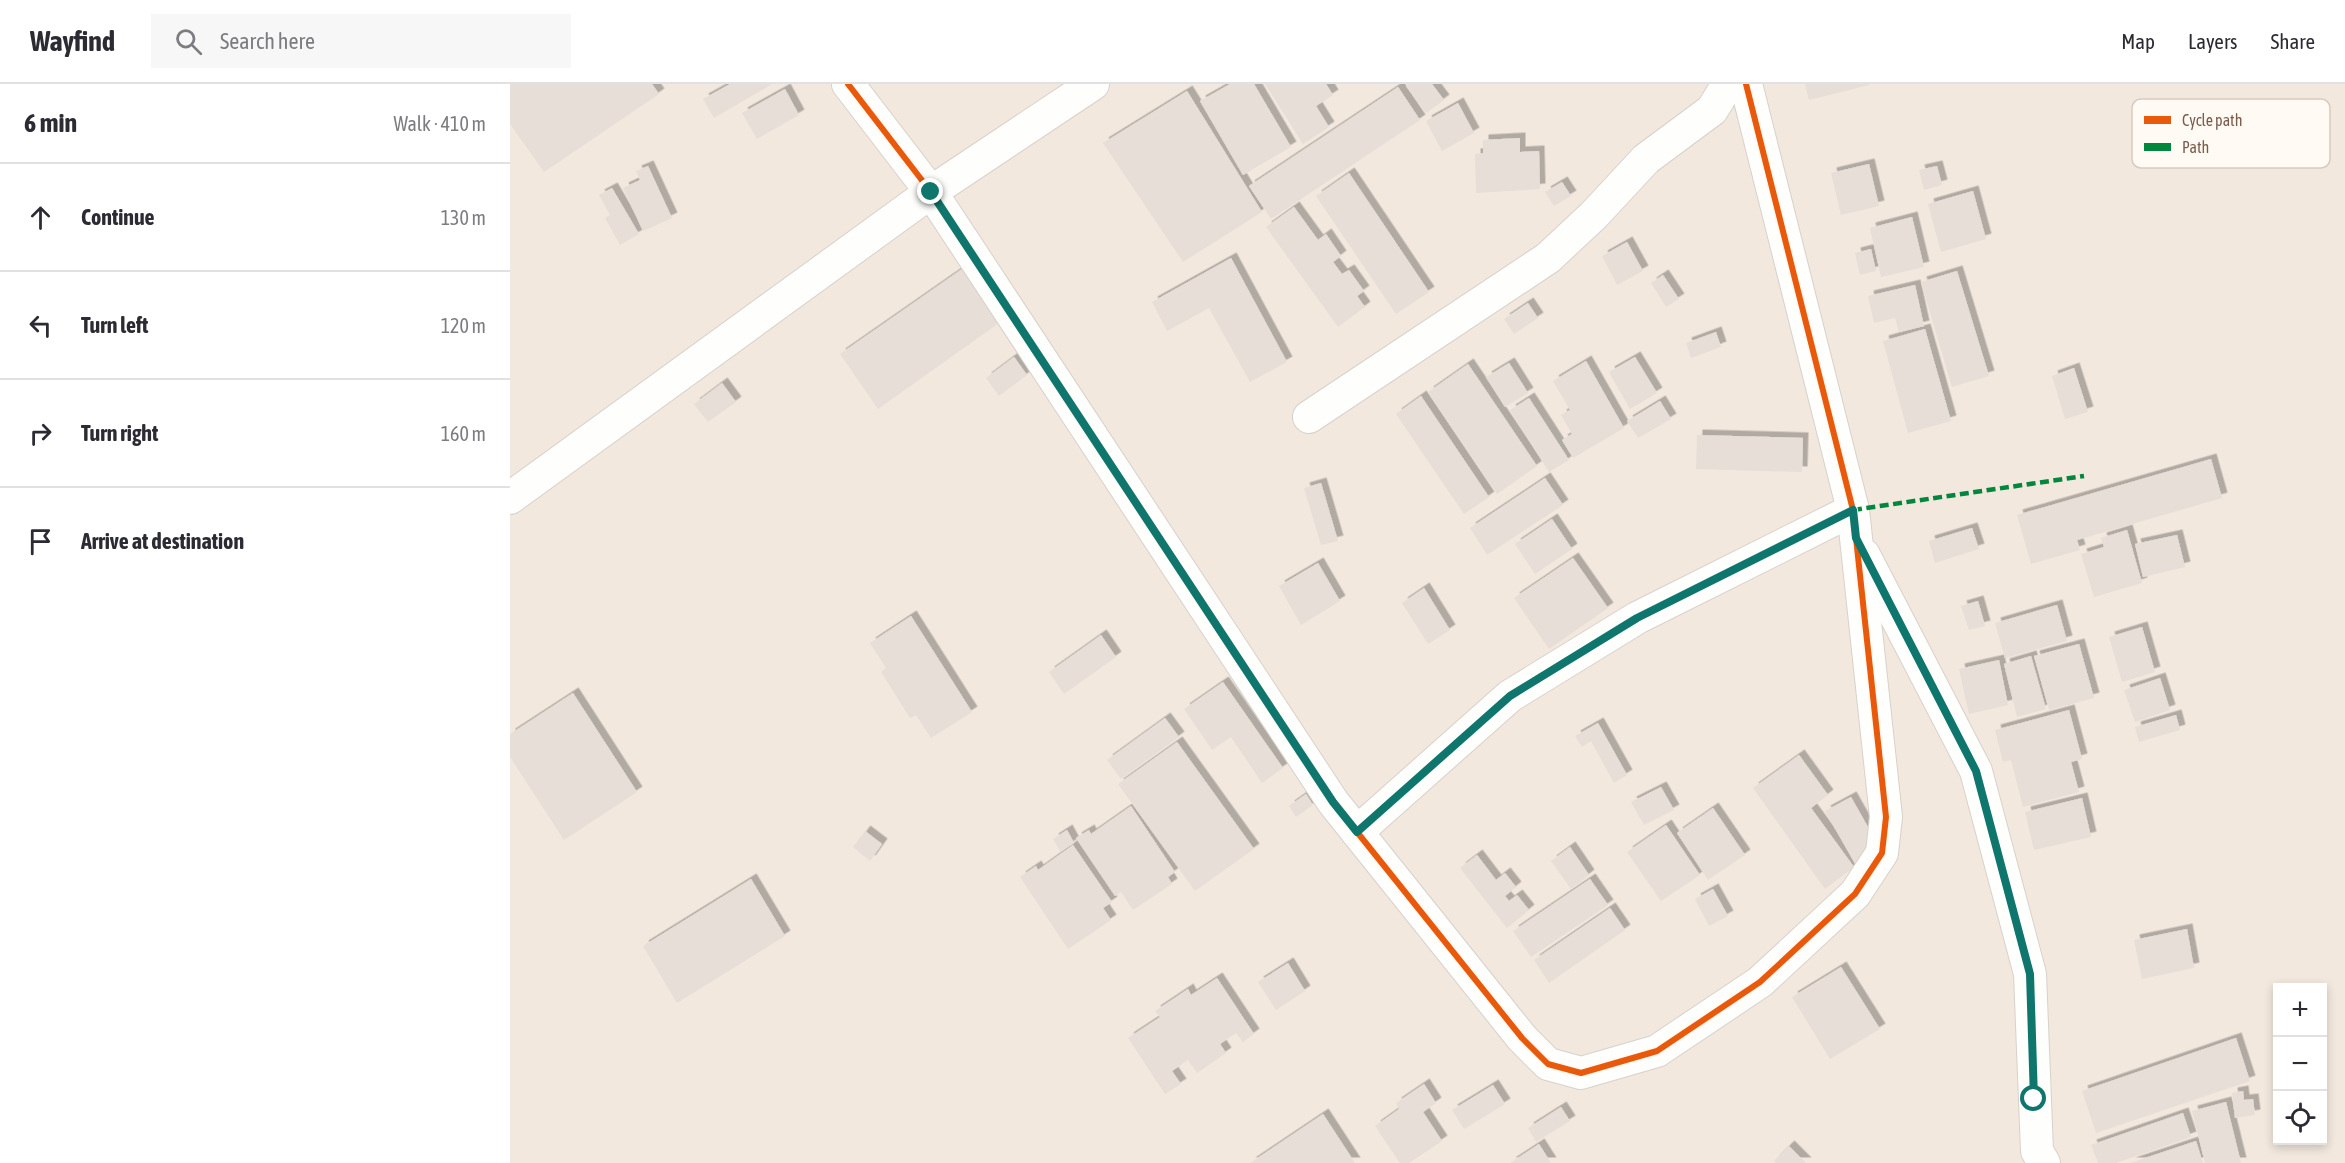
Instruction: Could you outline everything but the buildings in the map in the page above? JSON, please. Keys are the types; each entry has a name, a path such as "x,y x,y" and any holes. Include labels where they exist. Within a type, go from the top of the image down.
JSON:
{"street":[{"path":"848,84 931,192 1326,792 1522,1038 1548,1064 1581,1073 1657,1051 1760,982 1855,894 1882,853 1886,817 1854,524 1746,84"},
{"path":"510,498 931,192 1093,84"},
{"path":"1309,417 1548,258 1594,215 1646,159 1712,110 1728,84"},
{"path":"1357,832 1510,696 1637,618 1854,524"},
{"path":"1854,524 1976,771 2030,974 2037,1150 2044,1163"}],"shaded area":[{"path":"510,84 2345,84 2345,1163 510,1163"}],"marked path":[{"path":"1853,510 2084,476"}],"cycle path":[{"path":"848,84 931,192 1333,802 1522,1038 1548,1064 1581,1073 1657,1051 1760,982 1855,894 1882,853 1886,817 1853,510 1746,84"}],"route":[{"path":"931,192 1333,802 1357,832 1510,696 1637,618 1853,510 1856,538 1976,771 2030,974 2034,1099"}]}
